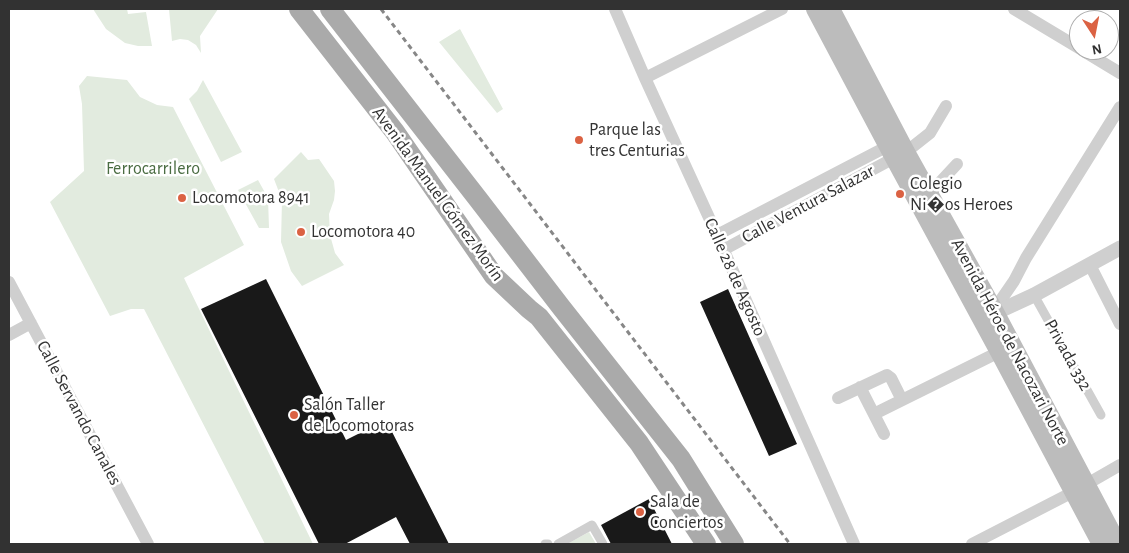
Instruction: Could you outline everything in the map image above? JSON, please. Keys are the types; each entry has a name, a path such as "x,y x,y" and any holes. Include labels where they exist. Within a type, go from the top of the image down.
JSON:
{"main road":[{"name":"Avenida Manuel Gómez Morín","path":"299,9 394,132 494,276 539,318 639,443 706,544"},
{"name":"Avenida Manuel Gómez Morín","path":"330,9 681,459 734,544"},
{"name":"Avenida Héroe de Nacozari Norte","path":"815,9 896,152 930,194 994,311 1080,488 1101,544"},
{"name":"Avenida Héroe de Nacozari Norte","path":"831,9 992,356 1118,544"},
{"path":"446,207 464,226 475,234 480,235 483,234 486,227 486,220 478,199"}],"street":[{"name":"Calle 28 de Agosto","path":"616,9 645,78 854,544"},
{"path":"645,78 759,14 782,9"},
{"path":"1014,9 1069,42"},
{"path":"1098,60 1120,73"},
{"path":"896,152 930,133 946,106"},
{"path":"994,311 1120,107"},
{"name":"Calle Ventura Salazar","path":"717,235 896,152"},
{"name":"Calle Ventura Salazar","path":"723,250 896,152"},
{"path":"930,194 957,164"},
{"path":"994,311 1034,295 1120,248"},
{"path":"1090,265 1120,324"},
{"name":"Calle Servando Canales","path":"9,282 148,544"},
{"name":"Privada 332","path":"1034,295 1101,415"},
{"path":"9,335 31,323"},
{"path":"874,414 992,356"},
{"path":"838,398 887,375 891,378 902,400"},
{"path":"860,387 884,434"},
{"path":"972,544 1120,465"},
{"path":"558,544 592,525 603,544"}],"green space":[{"path":"93,9 127,9 128,14 146,12 152,46 138,46 125,43 106,29"},
{"path":"169,9 218,9 200,36 201,53 196,45 188,40 172,41"},
{"path":"460,29 503,109 497,113 439,42"},
{"path":"87,76 127,80 140,97 157,105 173,107 244,245 184,278 313,544 265,544 144,309 131,309 110,316 50,202 84,171 82,104 79,86"},
{"name":"Ferrocarrilero","path":"203,80 242,152 221,162 189,99 197,91"},
{"path":"301,152 308,160 319,159 334,181 334,200 329,214 330,235 335,253 344,265 302,286 291,271 281,242 282,200 274,179"},
{"name":"Ferrocarrilero","path":"258,180 268,198 269,228 259,228 238,190"},
{"path":"589,532 596,544 567,544"}],"building":[{"name":"Salón Taller de Locomotoras","path":"266,279 346,440 386,420 449,544 410,544 396,517 345,544 319,544 201,309"},
{"path":"728,289 797,444 769,456 700,302"},
{"name":"Sala de Conciertos","path":"649,499 672,544 611,544 601,525"}],"railway":[{"path":"381,9 790,544"}],"place":[{"name":"Parque las tres Centurias","path":"579,140"},
{"name":"Colegio Ni�os Heroes","path":"900,194"},
{"name":"Locomotora 8941","path":"182,198"},
{"name":"Locomotora 40","path":"301,232"},
{"name":"Salón Taller de Locomotoras","path":"294,415"},
{"name":"Sala de Conciertos","path":"640,512"}]}
